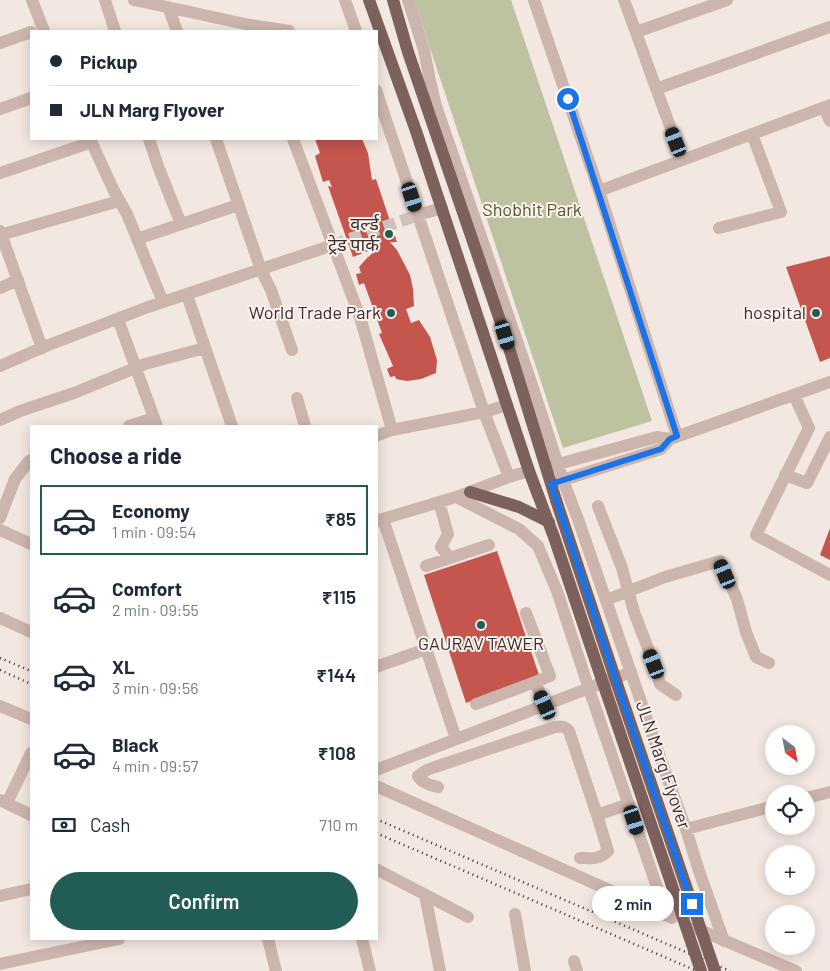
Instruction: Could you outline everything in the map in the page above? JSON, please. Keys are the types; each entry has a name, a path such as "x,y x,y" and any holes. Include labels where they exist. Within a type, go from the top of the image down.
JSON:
{"main road":[{"name":"JLN Marg Flyover","path":"369,0 416,131 529,471 549,522 701,971"},
{"name":"JLN Marg Flyover","path":"393,0 422,72 505,335 552,466 557,482 556,500 715,971"},
{"path":"470,492 519,507 549,522"}],"street":[{"path":"32,0 38,30"},
{"path":"105,0 115,30"},
{"path":"134,0 252,28 277,30"},
{"path":"346,0 356,30"},
{"path":"534,0 599,191 674,438"},
{"path":"624,0 683,160"},
{"path":"636,32 727,0"},
{"path":"409,4 424,50 422,72"},
{"path":"168,7 177,30"},
{"path":"656,89 830,27"},
{"path":"0,43 30,34"},
{"path":"378,96 484,412 509,477"},
{"path":"0,109 30,98"},
{"path":"599,191 827,106 830,122"},
{"path":"719,228 781,212 752,134"},
{"path":"0,173 91,140 119,201 127,214 163,302"},
{"path":"150,140 158,166 181,224"},
{"path":"216,140 261,270 271,290 292,350"},
{"path":"293,140 360,317 392,430"},
{"path":"42,348 0,234 119,201"},
{"path":"137,239 238,205"},
{"path":"418,215 442,208"},
{"path":"0,366 163,302 333,245"},
{"path":"0,288 18,280"},
{"path":"187,294 232,425"},
{"path":"118,319 156,422 136,425"},
{"path":"0,420 145,364 205,348"},
{"path":"552,466 657,438 674,438 830,382"},
{"path":"794,395 809,428 756,535 830,575"},
{"path":"297,398 306,425"},
{"path":"378,435 392,430 507,406"},
{"path":"785,475 806,483 830,437"},
{"path":"674,438 661,449 557,482 580,522 724,941"},
{"path":"0,518 15,479 30,460"},
{"path":"456,740 426,649 379,520 456,497 529,471"},
{"path":"456,497 519,529 538,546 557,591 658,890 670,917"},
{"path":"439,502 448,534 441,547 450,558"},
{"path":"598,506 622,568 634,612 660,684 676,695"},
{"path":"0,530 30,544"},
{"path":"426,566 489,545"},
{"path":"606,600 665,577 720,561 737,599 746,632 756,657 769,663"},
{"path":"476,704 550,676 526,613"},
{"path":"0,618 30,632"},
{"path":"378,666 426,649"},
{"path":"378,769 631,672"},
{"path":"535,682 545,705"},
{"path":"0,706 30,719"},
{"path":"438,787 420,780 418,776 435,767 555,727 562,726 567,728 608,851 603,856 597,858 580,858"},
{"path":"30,755 4,802 30,815"},
{"path":"378,787 724,941 796,971"},
{"path":"815,796 830,792"},
{"path":"597,815 629,804"},
{"path":"686,829 765,808"},
{"path":"378,870 468,917"},
{"path":"0,896 30,889"},
{"path":"425,895 440,971"},
{"path":"515,914 525,971"},
{"path":"0,964 75,944 110,940"},
{"path":"268,940 276,971"},
{"path":"362,940 370,971"}],"green space":[{"name":"Shobhit Park","path":"414,0 511,0 652,421 563,448"}],"building":[{"path":"315,140 362,140 368,153 372,180 376,179 397,242 390,242 397,250 410,275 414,306 406,309 411,323 419,320 430,337 437,360 436,373 421,379 407,381 396,379 395,376 390,377 387,369 393,366 379,334 382,333 364,283 359,285 356,274 361,273 359,267 381,246 353,257 328,186 332,187 329,180 323,182 315,156 320,153"},
{"name":"hospital","path":"830,256 830,358 820,362 786,267"},
{"path":"830,528 830,560 820,555"},
{"name":"GAURAV TAWER","path":"497,551 539,675 466,703 424,575"}],"tunnel":[{"path":"333,245 418,215"}],"railway":[{"path":"0,658 30,671"},
{"path":"0,670 30,684"},
{"path":"378,820 730,971"},
{"path":"378,834 697,971"}],"place":[{"name":"वर्ल्ड ट्रेड पार्क","path":"389,234"},
{"name":"World Trade Park","path":"391,313"},
{"name":"hospital","path":"816,313"},
{"name":"GAURAV TAWER","path":"481,625"}],"route":[{"path":"568,99 677,436 670,439 661,449 551,484 692,904"}]}
